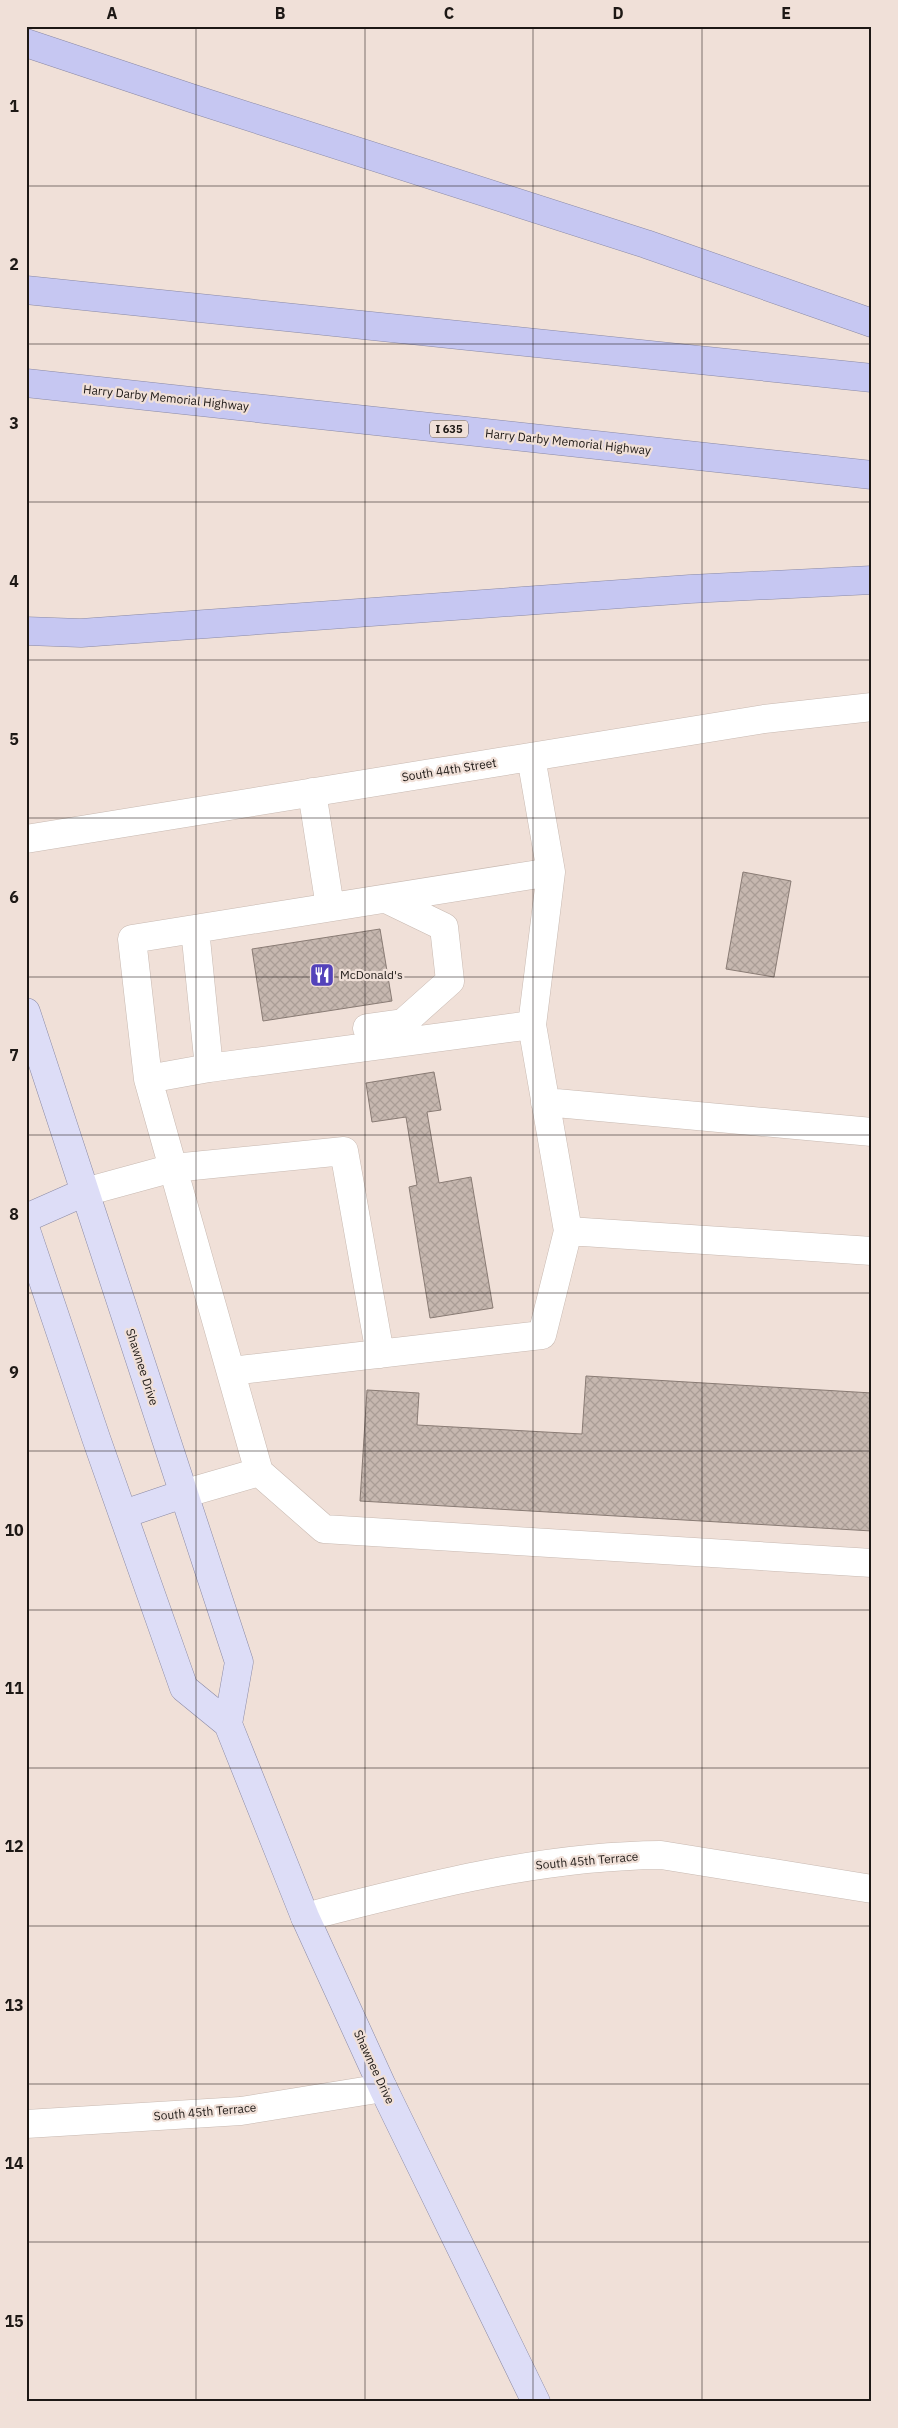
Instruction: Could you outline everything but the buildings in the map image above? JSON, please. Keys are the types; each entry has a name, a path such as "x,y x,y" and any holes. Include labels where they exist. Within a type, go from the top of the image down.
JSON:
{"highway":[{"path":"26,43 646,244 872,323"},
{"path":"26,290 872,378"},
{"name":"Harry Darby Memorial Highway","path":"26,383 872,475"},
{"path":"26,631 80,633 690,589 872,580"},
{"path":"26,651 80,633"}],"main road":[{"name":"Shawnee Drive","path":"26,1012 239,1662 228,1724"},
{"path":"26,1218 85,1192"},
{"name":"Shawnee Drive","path":"26,1230 184,1688 228,1724 305,1917 383,2088 536,2402"},
{"path":"124,1514 183,1494"}],"street":[{"name":"South 44th Street","path":"26,839 764,719 872,707"},
{"path":"231,1372 542,1335 568,1231 532,1025 551,872 531,757"},
{"path":"312,792 330,908"},
{"path":"551,872 132,938 148,1080 260,1472 324,1529 872,1563"},
{"path":"148,1080 209,1060 403,1023 450,981 444,927 386,899"},
{"path":"195,929 209,1060"},
{"path":"209,1060 532,1025"},
{"path":"546,1102 872,1132"},
{"path":"85,1192 173,1168 344,1151 380,1354"},
{"path":"568,1231 872,1251"},
{"path":"183,1494 260,1472"},
{"name":"South 45th Terrace","path":"305,1917 428,1885 544,1864 636,1856 661,1855 872,1889"},
{"name":"South 45th Terrace","path":"26,2124 241,2111 383,2088"}],"place":[{"name":"McDonald's","path":"322,975"}]}
